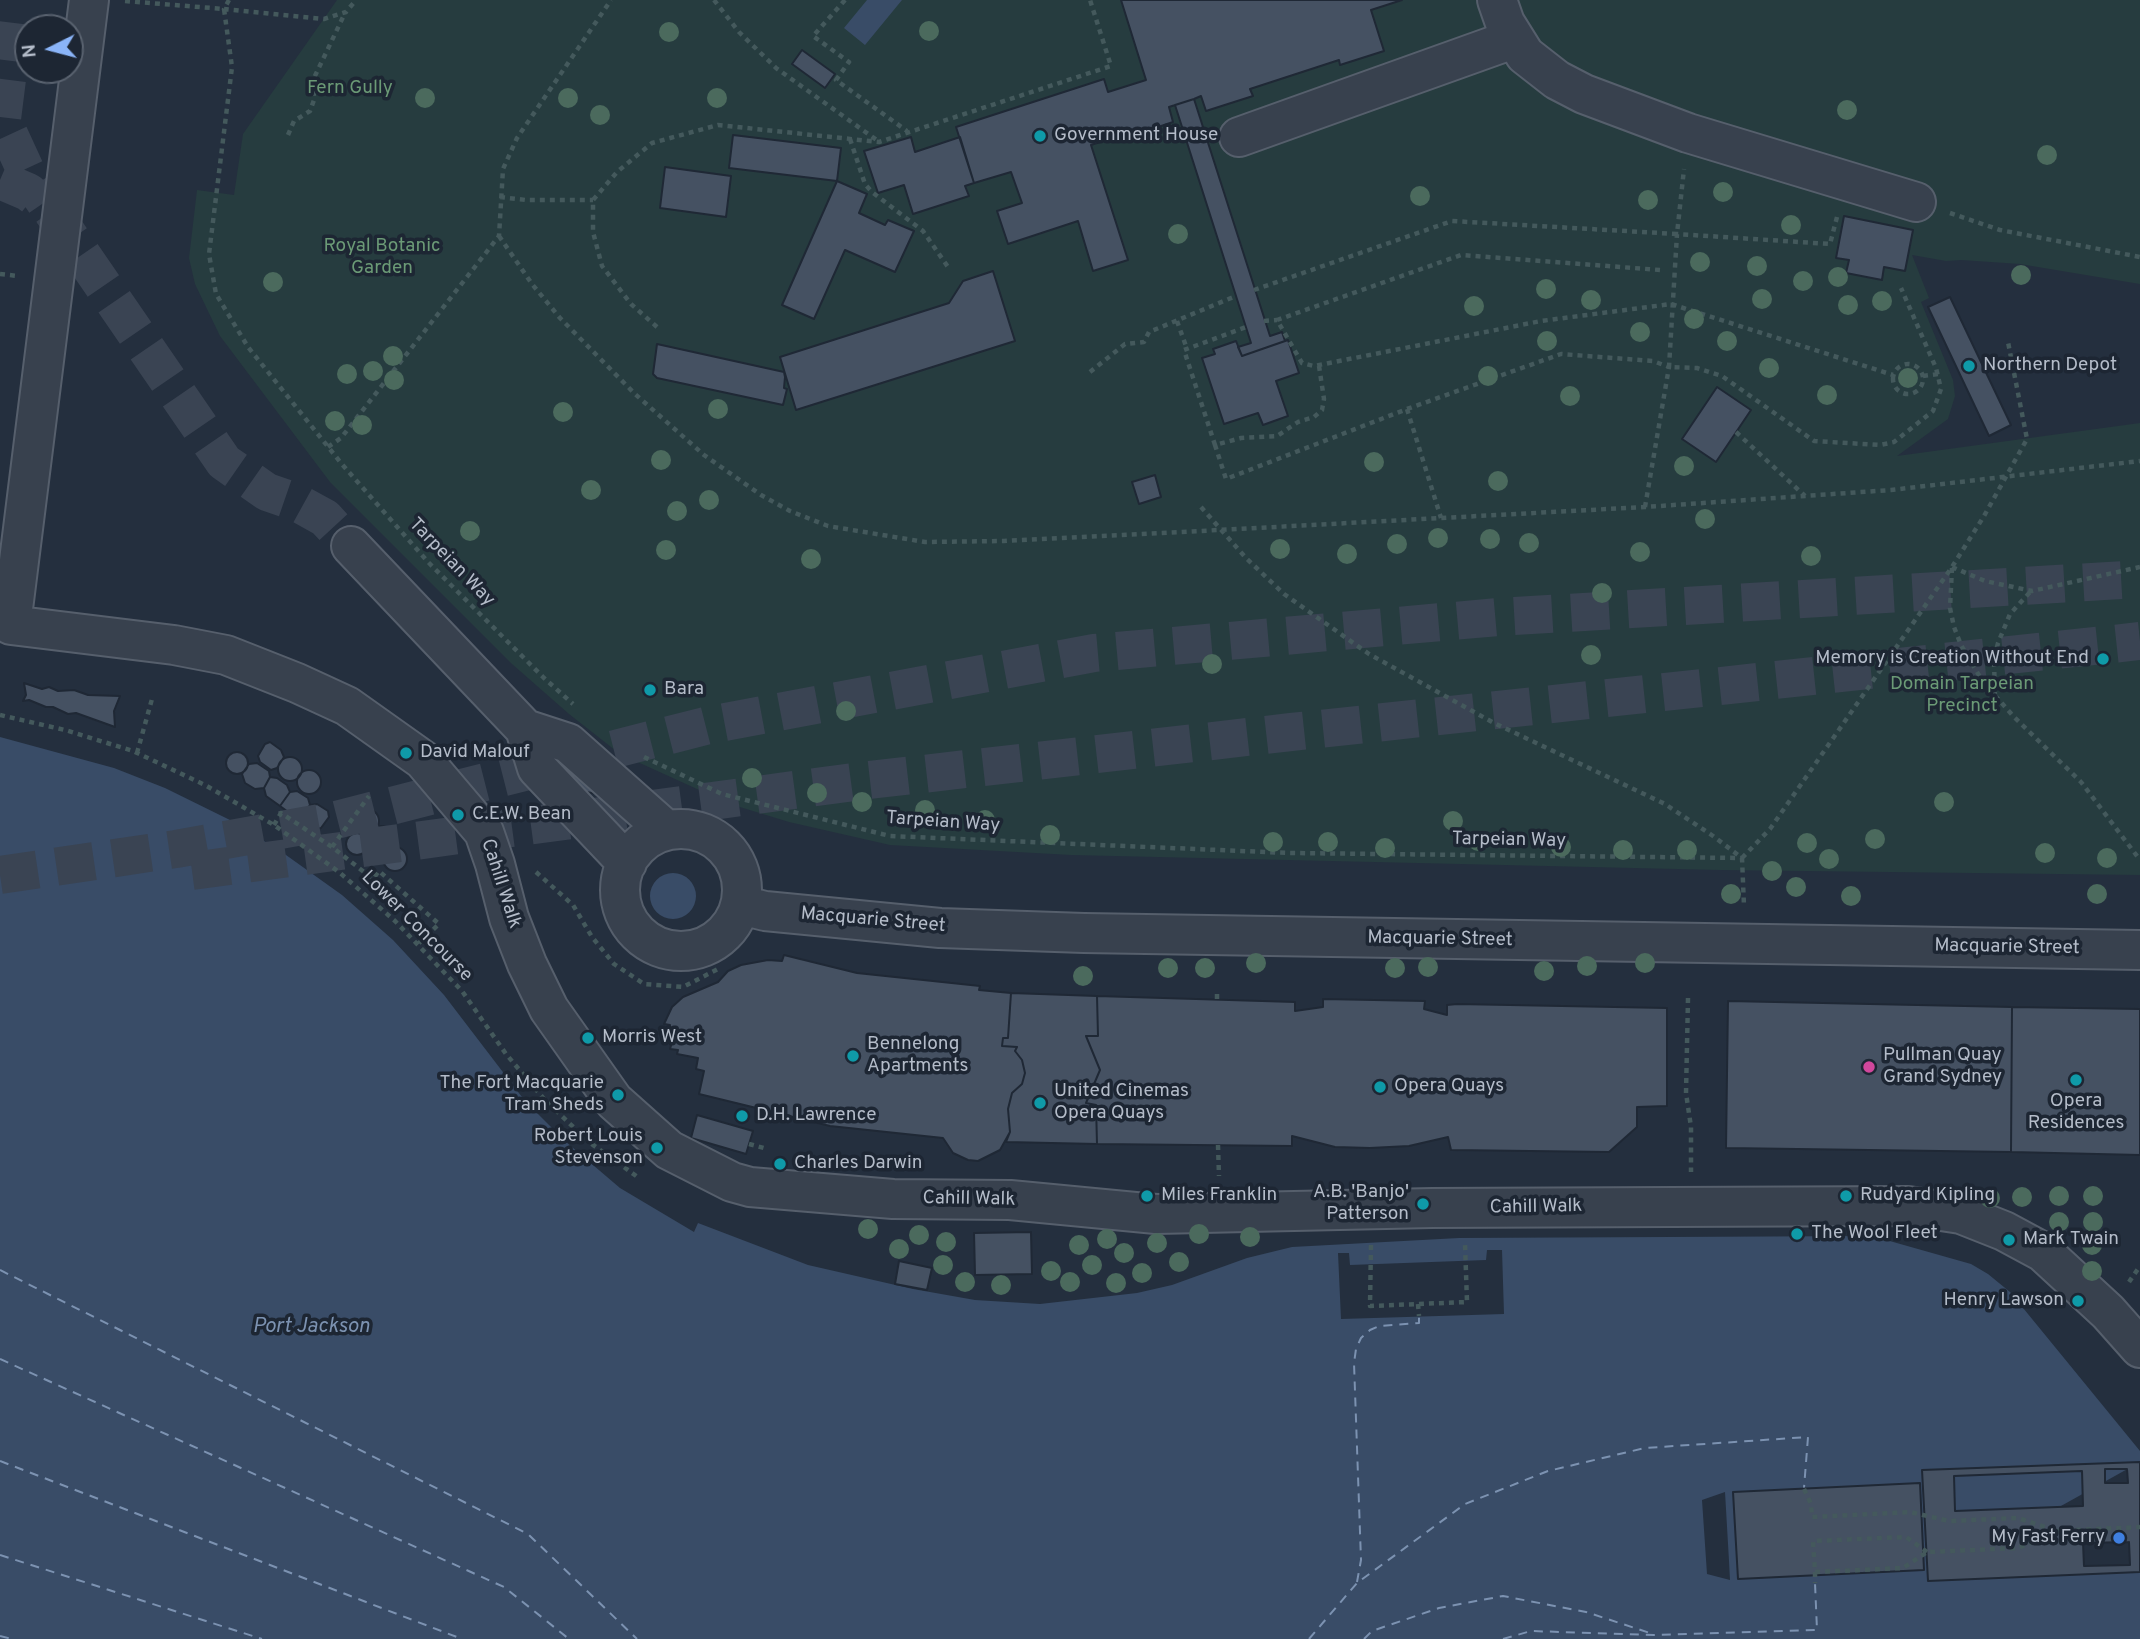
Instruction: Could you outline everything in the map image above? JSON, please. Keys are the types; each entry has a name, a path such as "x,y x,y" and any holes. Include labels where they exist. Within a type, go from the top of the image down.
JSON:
{"street":[{"name":"Cahill Walk","path":"89,0 11,625 174,645 226,655 347,706 423,760 484,832 509,918 549,1009 614,1101 668,1150 732,1182 750,1186 893,1199 1010,1200 1156,1214 1691,1206 1908,1206 1961,1214 2004,1231 2043,1252 2108,1311 2140,1348"},
{"path":"1497,0 1513,39 1539,67 1584,94 1688,133 1916,202"},
{"path":"1239,136 1513,39"},
{"path":"351,546 526,729 568,744 666,830"},
{"path":"526,729 537,768 627,863"},
{"path":"688,829 708,835 725,847 737,864 743,884 741,905 722,936 707,945 690,951 671,950 654,945 639,935 628,920 623,907 621,878 627,863 635,850 647,839 666,830 688,829"},
{"name":"Macquarie Street","path":"741,905 765,911 828,918 979,930 1237,937 2140,950"}],"path":[{"path":"115,0 324,19 346,12"},
{"path":"224,9 229,0"},
{"path":"288,135 293,121 310,111 314,100 313,80 346,12 356,0"},
{"path":"611,0 517,138 503,169 499,236 531,284 559,317 635,394 704,455 761,495 790,511 828,526 925,542 1004,541 1645,507 1891,490 2140,461"},
{"path":"714,0 739,33 776,68 878,142"},
{"path":"845,0 813,36 849,62 836,80 908,132"},
{"path":"657,327 631,304 602,267 593,232 593,200 617,172 652,143 718,125 878,142 1111,66 1090,0"},
{"name":"Tarpeian Way","path":"224,9 232,67 209,254 216,294 248,347 328,447 428,562 544,678 583,712"},
{"path":"850,139 864,184 923,231 947,267"},
{"path":"1254,290 1452,221 1830,244 1845,179"},
{"path":"500,197 526,200 593,200"},
{"path":"1916,202 2000,230 2140,257"},
{"path":"1645,507 1668,367 1679,214"},
{"path":"328,447 341,438 499,236"},
{"path":"1264,321 1277,320 1461,255 1660,271"},
{"path":"1246,327 1184,350 1226,479 1407,409 1561,354 1653,361 1668,367 1697,368 1722,376 1814,441 1880,445 1901,438 1933,411 1941,389 1938,374 1901,288"},
{"path":"1090,372 1125,344 1144,342 1149,332 1236,296"},
{"path":"1277,320 1302,363 1319,366 1541,321 1671,304 1893,375"},
{"path":"1177,321 1187,349"},
{"path":"1745,944 1742,858 1770,829 1952,567 2027,439 2008,342"},
{"path":"1909,363 1918,368 1923,376 1918,390 1905,394 1896,389 1893,375 1899,367 1909,363"},
{"path":"1215,445 1241,438 1277,436 1298,422 1319,414 1324,399 1319,366"},
{"path":"1923,376 1938,374"},
{"path":"1407,409 1441,518"},
{"path":"1735,432 1805,496"},
{"path":"1201,506 1219,530 1284,594 1368,654 1494,723 1665,804 1742,858"},
{"path":"1952,567 1985,581 2032,591 2140,567"},
{"path":"1952,567 1950,608 1954,628 1972,664 1995,698 2081,782 2140,860"},
{"path":"1995,698 1994,660 1998,643 2010,614 2032,591"},
{"path":"136,752 152,699"},
{"name":"Lower Concourse","path":"0,715 65,730 136,752 205,785 274,825 339,872 395,921 462,991 506,1054 544,1099 589,1142 646,1183"},
{"name":"Tarpeian Way","path":"634,752 722,794 890,836 1289,853 1742,858"},
{"path":"332,847 369,796"},
{"path":"274,825 281,813 332,847 373,879 379,871 439,925 418,945"},
{"path":"532,869 573,905 592,937 614,964 644,984 683,987 718,969"},
{"path":"1217,991 1217,999"},
{"path":"1688,998 1686,1093 1691,1126 1691,1206"},
{"path":"1370,1291 1370,1306 1467,1302 1466,1289"},
{"path":"1419,1304 1419,1317"},
{"path":"1804,1489 1811,1504 1812,1517 1910,1512 1949,1521 2018,1518 2056,1531 2140,1527"},
{"path":"1815,1572 1903,1568 1927,1552 2019,1548 2056,1531"},
{"path":"1815,1583 1813,1541 1906,1536 1927,1552"}],"green space":[{"path":"337,0 2140,0 2140,284 2020,264 1946,261 1912,255 1929,298 1921,302 1953,380 1955,396 1948,419 1897,456 2140,423 2140,875 1720,870 1071,855 890,845 789,822 730,804 620,754 512,664 330,482 220,336 195,284 189,258 197,190 234,195 243,134"}],"water":[{"path":"867,0 902,0 865,45 844,28"},
{"name":"Port Jackson","path":"0,737 114,768 165,788 232,821 286,855 342,895 393,940 444,995 525,1101 566,1142 620,1188 694,1232 698,1223 808,1265 975,1300 1040,1304 1137,1293 1172,1285 1247,1258 1292,1247 1459,1238 1872,1236 1971,1264 2010,1292 2140,1451 2140,1462 1928,1580 2140,1572 2140,1639 0,1639"},
{"path":"673,873 690,879 696,896 690,913 673,919 656,913 650,896 656,879"}],"pier":[{"path":"1487,1250 1502,1250 1504,1314 1341,1319 1338,1253 1349,1253 1350,1265 1486,1260"},
{"path":"1725,1492 1730,1580 1707,1574 1702,1500"}],"building":[{"name":"Government House","path":"1121,0 1402,0 1371,10 1384,51 1340,65 1339,60 1250,89 1253,96 1206,111 1201,96 1169,107 1173,122 1126,138 1125,134 1091,145 1128,260 1093,271 1078,221 1008,244 997,211 1022,203 1011,172 974,183 956,127 1104,79 1108,92 1146,80"},
{"path":"802,50 835,74 825,88 792,64"},
{"path":"1194,99 1270,336 1282,332 1285,341 1242,356 1238,347 1251,343 1175,105"},
{"path":"733,135 841,148 837,181 729,168"},
{"path":"911,137 915,152 960,137 974,183 965,186 969,196 913,214 904,185 878,193 864,151"},
{"path":"665,167 731,176 726,217 660,208"},
{"path":"837,181 867,194 859,213 885,225 888,220 914,231 895,272 845,250 814,319 782,305"},
{"path":"1844,216 1913,230 1905,271 1884,267 1882,280 1846,273 1849,260 1836,258"},
{"path":"993,271 1015,341 796,410 780,357 949,303 963,281"},
{"name":"Northern Depot","path":"1950,297 2011,425 1989,436 1928,307"},
{"path":"1288,340 1299,373 1276,381 1288,416 1263,425 1258,413 1224,424 1202,358 1215,354 1213,349 1236,341 1242,356"},
{"path":"657,344 784,372 784,388 787,389 783,405 657,378 653,374"},
{"path":"1717,387 1751,410 1716,462 1682,439"},
{"path":"1155,475 1161,497 1139,504 1132,482"},
{"path":"24,683 42,689 49,687 58,691 74,690 88,695 120,696 114,711 115,727 76,713 68,714 29,700 23,701 26,695"},
{"path":"270,742 281,750 284,757 277,768 271,770 260,762 258,756 265,744"},
{"path":"237,752 245,755 248,763 245,771 237,774 229,771 226,763 229,755"},
{"path":"290,757 299,760 302,769 299,778 290,781 281,778 278,769 281,760"},
{"path":"257,763 269,771 270,777 264,788 255,789 245,783 242,774 249,764"},
{"path":"562,763 598,794 580,791 555,766"},
{"path":"309,770 318,773 321,782 318,791 309,794 300,791 297,782 300,773"},
{"path":"270,777 287,785 290,792 280,806 266,796 264,788"},
{"path":"297,791 308,798 310,805 299,820 280,806 290,792"},
{"path":"317,804 328,811 329,817 321,828 313,830 299,820 310,805"},
{"path":"367,809 378,816 379,821 372,832 367,833 356,826 355,821 362,810"},
{"path":"381,826 390,830 394,839 390,848 381,852 372,848 368,839 372,830"},
{"path":"357,833 365,836 368,844 365,852 357,855 349,852 346,844 349,836"},
{"path":"395,847 404,850 407,859 404,868 395,871 386,868 383,859 386,850"},
{"name":"Bennelong Apartments","path":"784,955 857,973 980,986 979,990 1011,993 1008,1038 1003,1038 1002,1046 1017,1047 1015,1051 1022,1060 1025,1073 1022,1084 1012,1093 1008,1109 1010,1132 1000,1150 978,1161 968,1160 953,1153 943,1138 830,1126 699,1094 704,1071 696,1069 698,1058 677,1054 678,1050 670,1049 675,1032 669,1031 670,1025 664,1024 672,1007 683,997 718,982 728,971 741,965 768,960 782,961"},
{"path":"1011,993 1097,996 1098,1036 1086,1036 1100,1070 1086,1103 1096,1105 1097,1144 1006,1142 1010,1132 1008,1109 1012,1093 1022,1084 1025,1073 1022,1060 1015,1051 1017,1047 1002,1046 1003,1038 1008,1038"},
{"name":"Opera Quays","path":"1097,996 1295,1002 1295,1011 1323,1007 1323,999 1425,1001 1424,1009 1447,1015 1447,1005 1457,1004 1667,1008 1667,1106 1637,1107 1637,1127 1609,1152 1451,1150 1448,1137 1409,1146 1370,1148 1335,1147 1292,1136 1292,1146 1097,1144 1096,1105 1086,1103 1100,1070 1086,1036 1098,1036"},
{"name":"Pullman Quay Grand Sydney","path":"1728,1001 2012,1007 2011,1152 1726,1148"},
{"name":"Opera Residences","path":"2012,1007 2140,1009 2140,1155 2011,1152"},
{"path":"697,1115 753,1131 746,1154 691,1138"},
{"path":"1031,1232 1032,1274 975,1275 974,1233"},
{"path":"899,1261 932,1268 927,1290 895,1284"},
{"path":"2140,1462 2140,1572 1928,1581 1922,1470"},
{"path":"2105,1469 2127,1469 2128,1483 2105,1483"},
{"path":"2082,1471 2083,1506 1955,1511 1954,1476"},
{"path":"1920,1483 1924,1570 1738,1579 1733,1492"},
{"path":"2129,1542 2130,1565 2084,1566 2083,1543"}],"ferry route":[{"path":"0,1270 528,1534 637,1639"},
{"path":"1357,1582 1361,1560 1354,1363 1356,1349 1361,1338 1370,1330 1379,1326 1419,1323 1419,1316"},
{"path":"0,1359 504,1587 569,1639"},
{"path":"1309,1639 1357,1583 1465,1504 1548,1471 1645,1448 1808,1437 1804,1488"},
{"path":"0,1461 462,1639"},
{"path":"0,1555 262,1639"},
{"path":"1503,1639 1531,1631 1654,1635 1817,1630 1815,1583"},
{"path":"1364,1639 1372,1631 1439,1608 1503,1596 1586,1612 1650,1633"},
{"path":"0,1636 12,1639"}],"tunnel":[{"path":"14,23 2,119 30,180 45,202"},
{"path":"0,180 28,192 52,211 224,462 267,492 296,502 325,518 351,546"},
{"path":"0,875 176,849 336,820 709,725 1094,653 1498,617 2140,579"},
{"path":"192,871 861,781 2140,641"}],"place":[{"name":"Government House","path":"1040,136"},
{"name":"Northern Depot","path":"1969,366"},
{"name":"Memory is Creation Without End","path":"2103,659"},
{"name":"Bara","path":"650,690"},
{"name":"David Malouf","path":"406,753"},
{"name":"C.E.W. Bean","path":"458,815"},
{"name":"Morris West","path":"588,1038"},
{"name":"Bennelong Apartments","path":"853,1056"},
{"name":"Pullman Quay Grand Sydney","path":"1869,1067"},
{"name":"Opera Residences","path":"2076,1080"},
{"name":"Opera Quays","path":"1380,1087"},
{"name":"The Fort Macquarie Tram Sheds","path":"618,1095"},
{"name":"United Cinemas Opera Quays","path":"1040,1103"},
{"name":"D.H. Lawrence","path":"742,1116"},
{"name":"Robert Louis Stevenson","path":"657,1148"},
{"name":"Charles Darwin","path":"780,1164"},
{"name":"Miles Franklin","path":"1147,1196"},
{"name":"Rudyard Kipling","path":"1846,1196"},
{"name":"A.B. 'Banjo' Patterson","path":"1423,1204"},
{"name":"The Wool Fleet","path":"1797,1234"},
{"name":"Mark Twain","path":"2009,1240"},
{"name":"Henry Lawson","path":"2078,1301"},
{"name":"My Fast Ferry","path":"2119,1538"}],"park label":[{"name":"Fern Gully","path":"350,89"},
{"name":"Royal Botanic Garden","path":"382,258"},
{"name":"Domain Tarpeian Precinct","path":"1962,696"}]}
